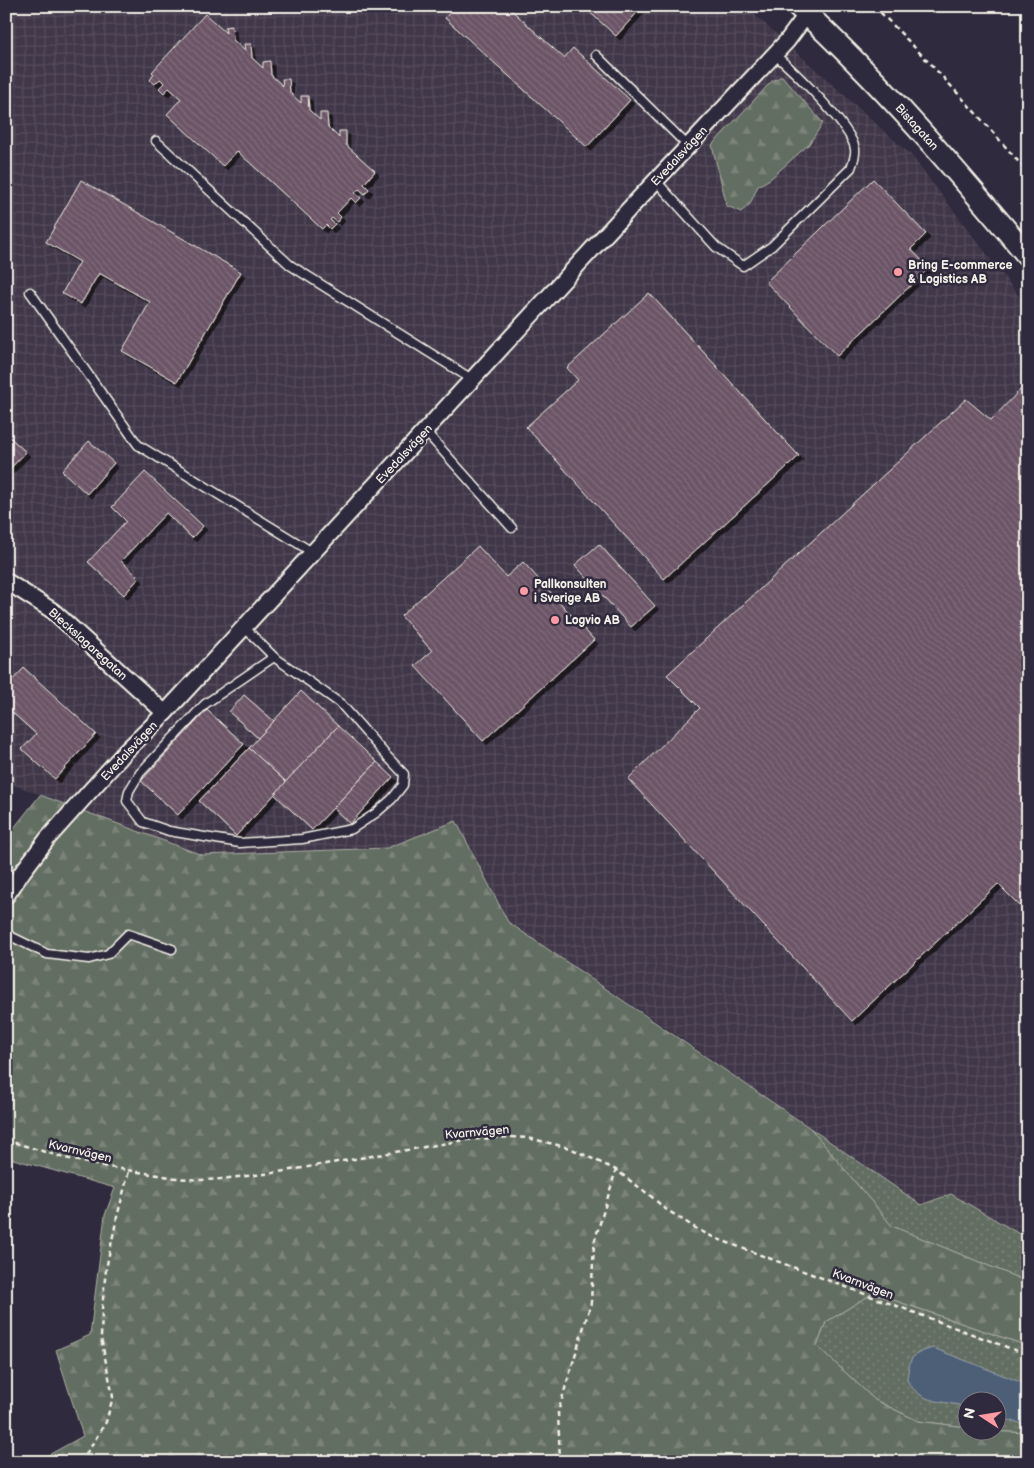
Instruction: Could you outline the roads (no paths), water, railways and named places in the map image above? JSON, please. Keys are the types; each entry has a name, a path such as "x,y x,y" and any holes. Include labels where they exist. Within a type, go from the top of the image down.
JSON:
{"street":[{"name":"Evedalsvägen","path":"6,896 22,871 48,838 126,751 165,713 656,180 787,41 802,10"},
{"name":"Bistagatan","path":"802,10 928,138 1028,256"},
{"name":"Bleckslagaregatan","path":"6,580 52,611 165,713"}],"lane":[{"path":"656,180 716,247 742,266 772,246 852,168 855,150 852,139 837,118 798,74 774,54"},
{"path":"596,55 689,147"},
{"path":"156,140 290,265 473,380"},
{"path":"30,292 138,445 312,552"},
{"path":"425,431 512,528"},
{"path":"244,627 274,658 342,704 404,774 403,785 392,799 376,813 352,829 302,839 240,843 169,831 143,822 127,801 129,791 140,774 205,704 274,658"},
{"path":"6,934 47,954 89,959 108,954 128,934 172,949"}],"water":[{"path":"933,1348 1028,1385 1028,1425 1006,1419 1006,1390 956,1390 956,1405 926,1398 919,1394 907,1380 910,1362 915,1355"}],"place":[{"name":"Bring E-commerce & Logistics AB","path":"898,272"},
{"name":"Pallkonsulten i Sverige AB","path":"524,591"},
{"name":"Logvio AB","path":"555,620"}]}
